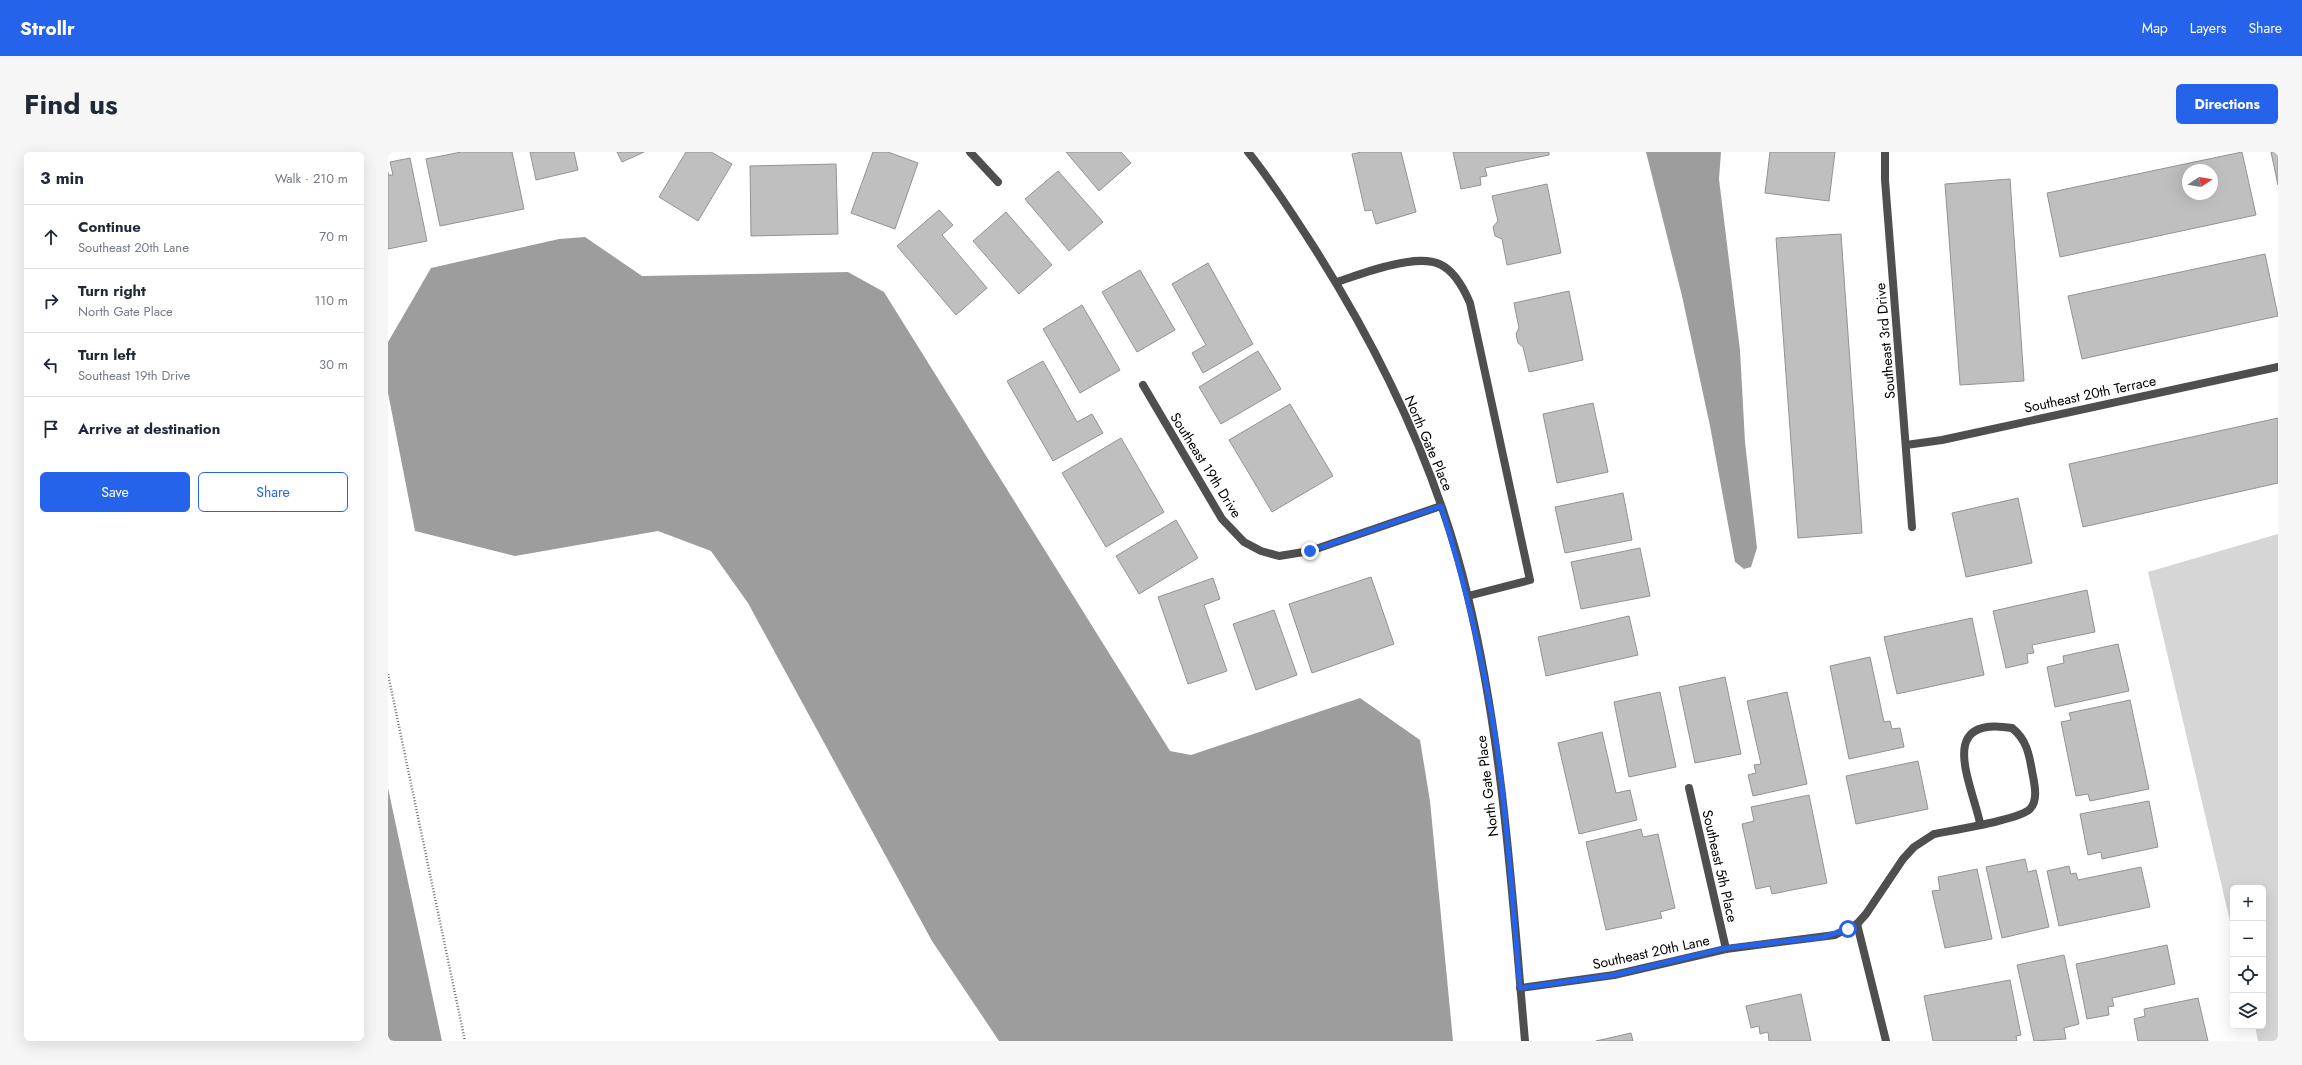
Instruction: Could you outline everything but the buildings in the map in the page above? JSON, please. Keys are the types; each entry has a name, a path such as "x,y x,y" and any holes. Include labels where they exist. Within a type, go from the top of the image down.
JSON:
{"street":[{"path":"970,152 998,182"},
{"name":"North Gate Place","path":"1248,152 1293,215 1336,282 1361,327 1415,437 1441,506 1468,596 1497,749 1525,1041"},
{"name":"Southeast 3rd Drive","path":"1885,152 1885,180 1912,527"},
{"path":"1336,282 1370,270 1415,259 1426,260 1439,264 1450,272 1464,290 1473,317 1530,580 1468,596"},
{"name":"Southeast 20th Terrace","path":"1906,444 1942,440 2278,367"},
{"name":"Southeast 19th Drive","path":"1143,384 1222,519 1244,542 1261,550 1279,556 1310,551 1441,506"},
{"path":"1886,1041 1857,924 1914,846 1934,834 1980,824 2023,813 2030,809 2034,802 2035,791 2027,746 2020,734 2012,728 1995,727 1978,730 1968,735 1965,741 1963,756 1980,824"},
{"name":"Southeast 5th Place","path":"1690,788 1726,948"},
{"name":"Southeast 20th Lane","path":"1520,988 1614,975 1726,948 1823,937 1848,929 1857,924"}],"path":[{"path":"388,674 465,1041"}],"shaded area":[{"path":"1646,152 1721,152 1719,179 1740,350 1745,442 1757,548 1751,567 1744,569 1735,562 1710,426 1682,296"},
{"path":"585,237 642,276 848,272 884,292 1170,751 1191,755 1360,698 1420,740 1430,801 1453,1041 999,1041 932,941 748,603 711,551 658,531 515,556 415,531 388,393 388,342 431,268 559,239"},
{"path":"2278,534 2278,1041 2258,1041 2256,1029 2266,1029 2266,885 2230,885 2230,921 2148,572"},
{"path":"388,788 442,1041 388,1041"}],"route":[{"path":"1310,551 1441,506 1468,596 1479,646 1497,749 1520,988 1614,975 1726,948 1823,937 1848,929"}]}
